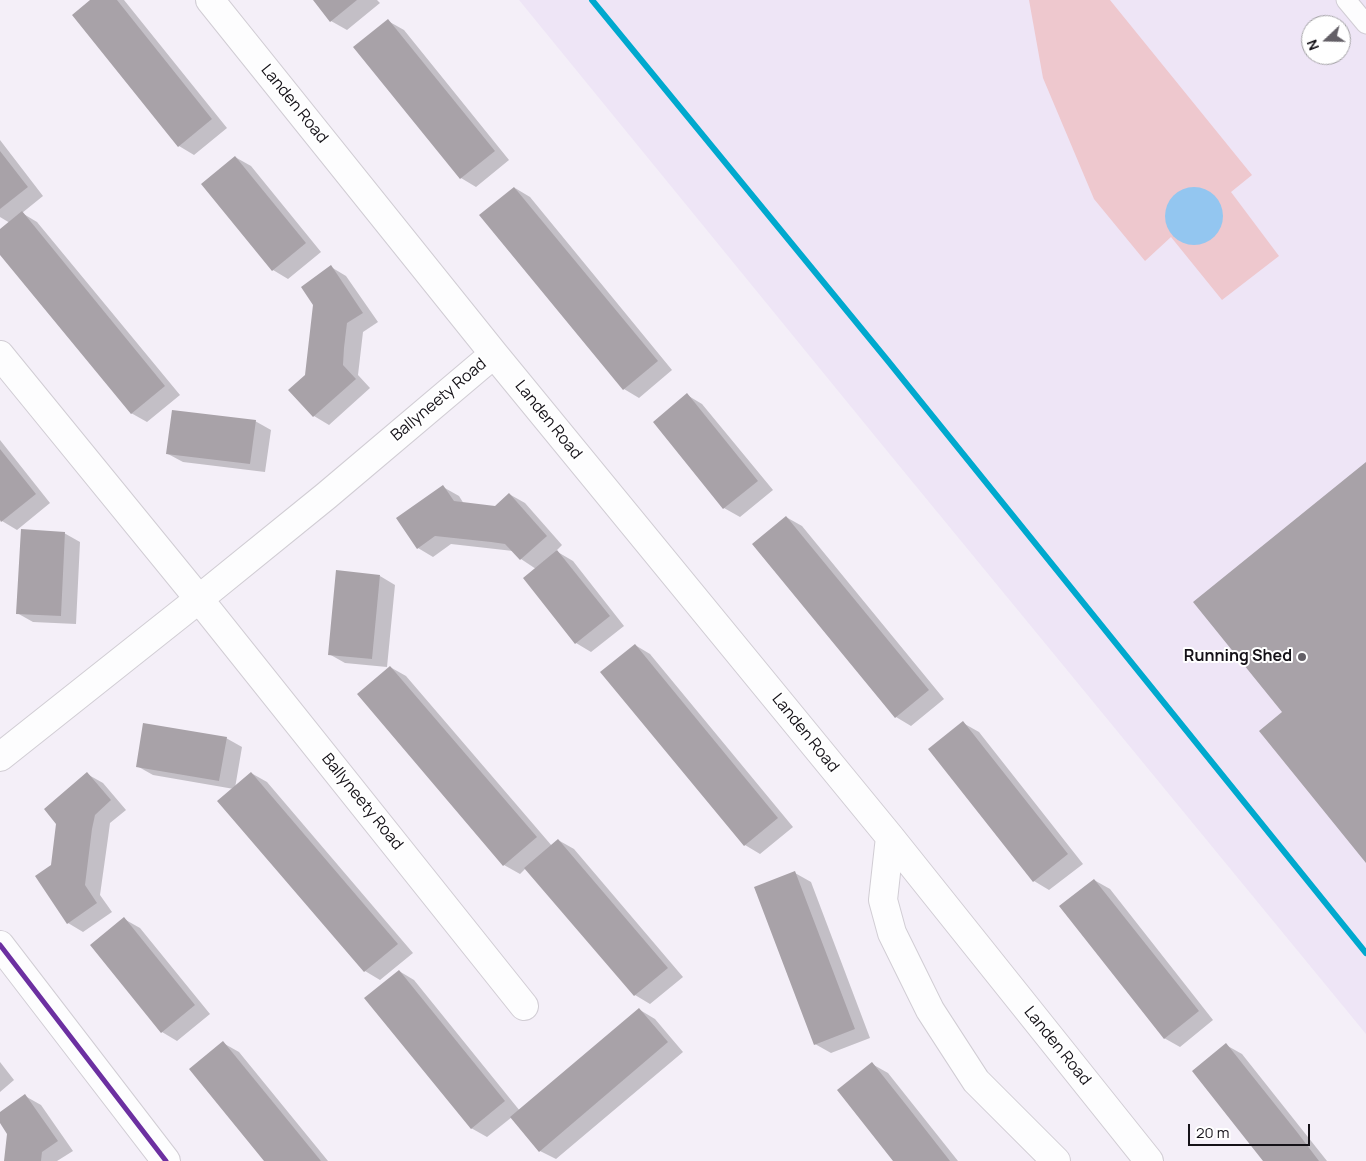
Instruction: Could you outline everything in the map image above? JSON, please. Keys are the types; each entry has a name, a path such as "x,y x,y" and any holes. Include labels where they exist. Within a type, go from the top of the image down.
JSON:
{"street":[{"name":"Landen Road","path":"210,0 494,354 890,836 1150,1161"},
{"name":"Ballyneety Road","path":"0,757 200,599 326,496 494,354"},
{"name":"Ballyneety Road","path":"0,355 200,599 524,1006"},
{"path":"890,836 883,900 892,933 930,1010 976,1080 1056,1161"},
{"path":"0,945 166,1161"}],"lane":[{"path":"1346,0 1366,24"}],"shaded area":[{"path":"519,0 1366,0 1366,1034 892,457"},
{"path":"1029,0 1110,0 1252,175 1231,192 1279,256 1222,300 1171,237 1145,261 1094,199 1043,78"}],"water":[{"path":"1194,187 1210,192 1218,200 1223,216 1218,232 1210,240 1194,245 1178,240 1170,232 1165,216 1170,200 1178,192"}],"building":[{"path":"90,0 117,0 212,119 178,147 72,15"},
{"path":"313,0 357,0 330,22"},
{"path":"388,19 495,151 460,179 353,47"},
{"path":"0,151 28,187 0,209"},
{"path":"235,156 306,243 272,271 201,184"},
{"path":"514,187 658,361 623,390 479,215"},
{"path":"22,211 165,386 131,414 0,255 0,229"},
{"path":"331,265 363,313 347,323 344,348 343,365 356,379 313,417 288,390 305,375 313,305 301,287"},
{"path":"687,393 758,481 723,509 653,422"},
{"path":"172,410 256,420 250,464 166,454"},
{"path":"0,449 36,494 1,522 0,520"},
{"name":"Running Shed","path":"1366,462 1366,863 1259,731 1282,712 1193,602"},
{"path":"443,485 454,501 495,506 509,493 547,536 520,560 505,544 435,536 417,549 396,518"},
{"path":"786,516 929,690 895,718 752,544"},
{"path":"21,529 65,532 61,616 16,614"},
{"path":"557,550 610,616 575,644 523,578"},
{"path":"336,570 380,575 372,659 328,655"},
{"path":"635,644 778,818 744,846 600,672"},
{"path":"390,666 537,837 503,866 357,694"},
{"path":"963,721 1068,854 1033,882 928,749"},
{"path":"143,723 227,737 219,781 136,767"},
{"path":"87,772 111,800 95,815 92,829 85,885 97,903 67,924 35,876 51,865 56,824 44,809"},
{"path":"251,772 398,944 364,972 217,801"},
{"path":"558,839 668,968 634,996 524,868"},
{"path":"795,871 855,1029 814,1045 754,887"},
{"path":"1094,879 1199,1011 1164,1039 1059,906"},
{"path":"124,917 195,1005 161,1033 90,945"},
{"path":"399,970 505,1101 471,1129 364,998"},
{"path":"639,1008 668,1042 539,1152 510,1117"},
{"path":"223,1041 321,1161 264,1161 189,1069"},
{"path":"1226,1043 1319,1161 1263,1161 1192,1071"},
{"path":"872,1062 950,1161 893,1161 837,1090"},
{"path":"25,1094 58,1141 42,1152 41,1161 4,1161 7,1134 0,1123 0,1112"}],"transit line":[{"path":"592,0 888,361 1366,953"},
{"path":"0,945 166,1161"}],"place":[{"name":"Running Shed","path":"1302,657"}]}
